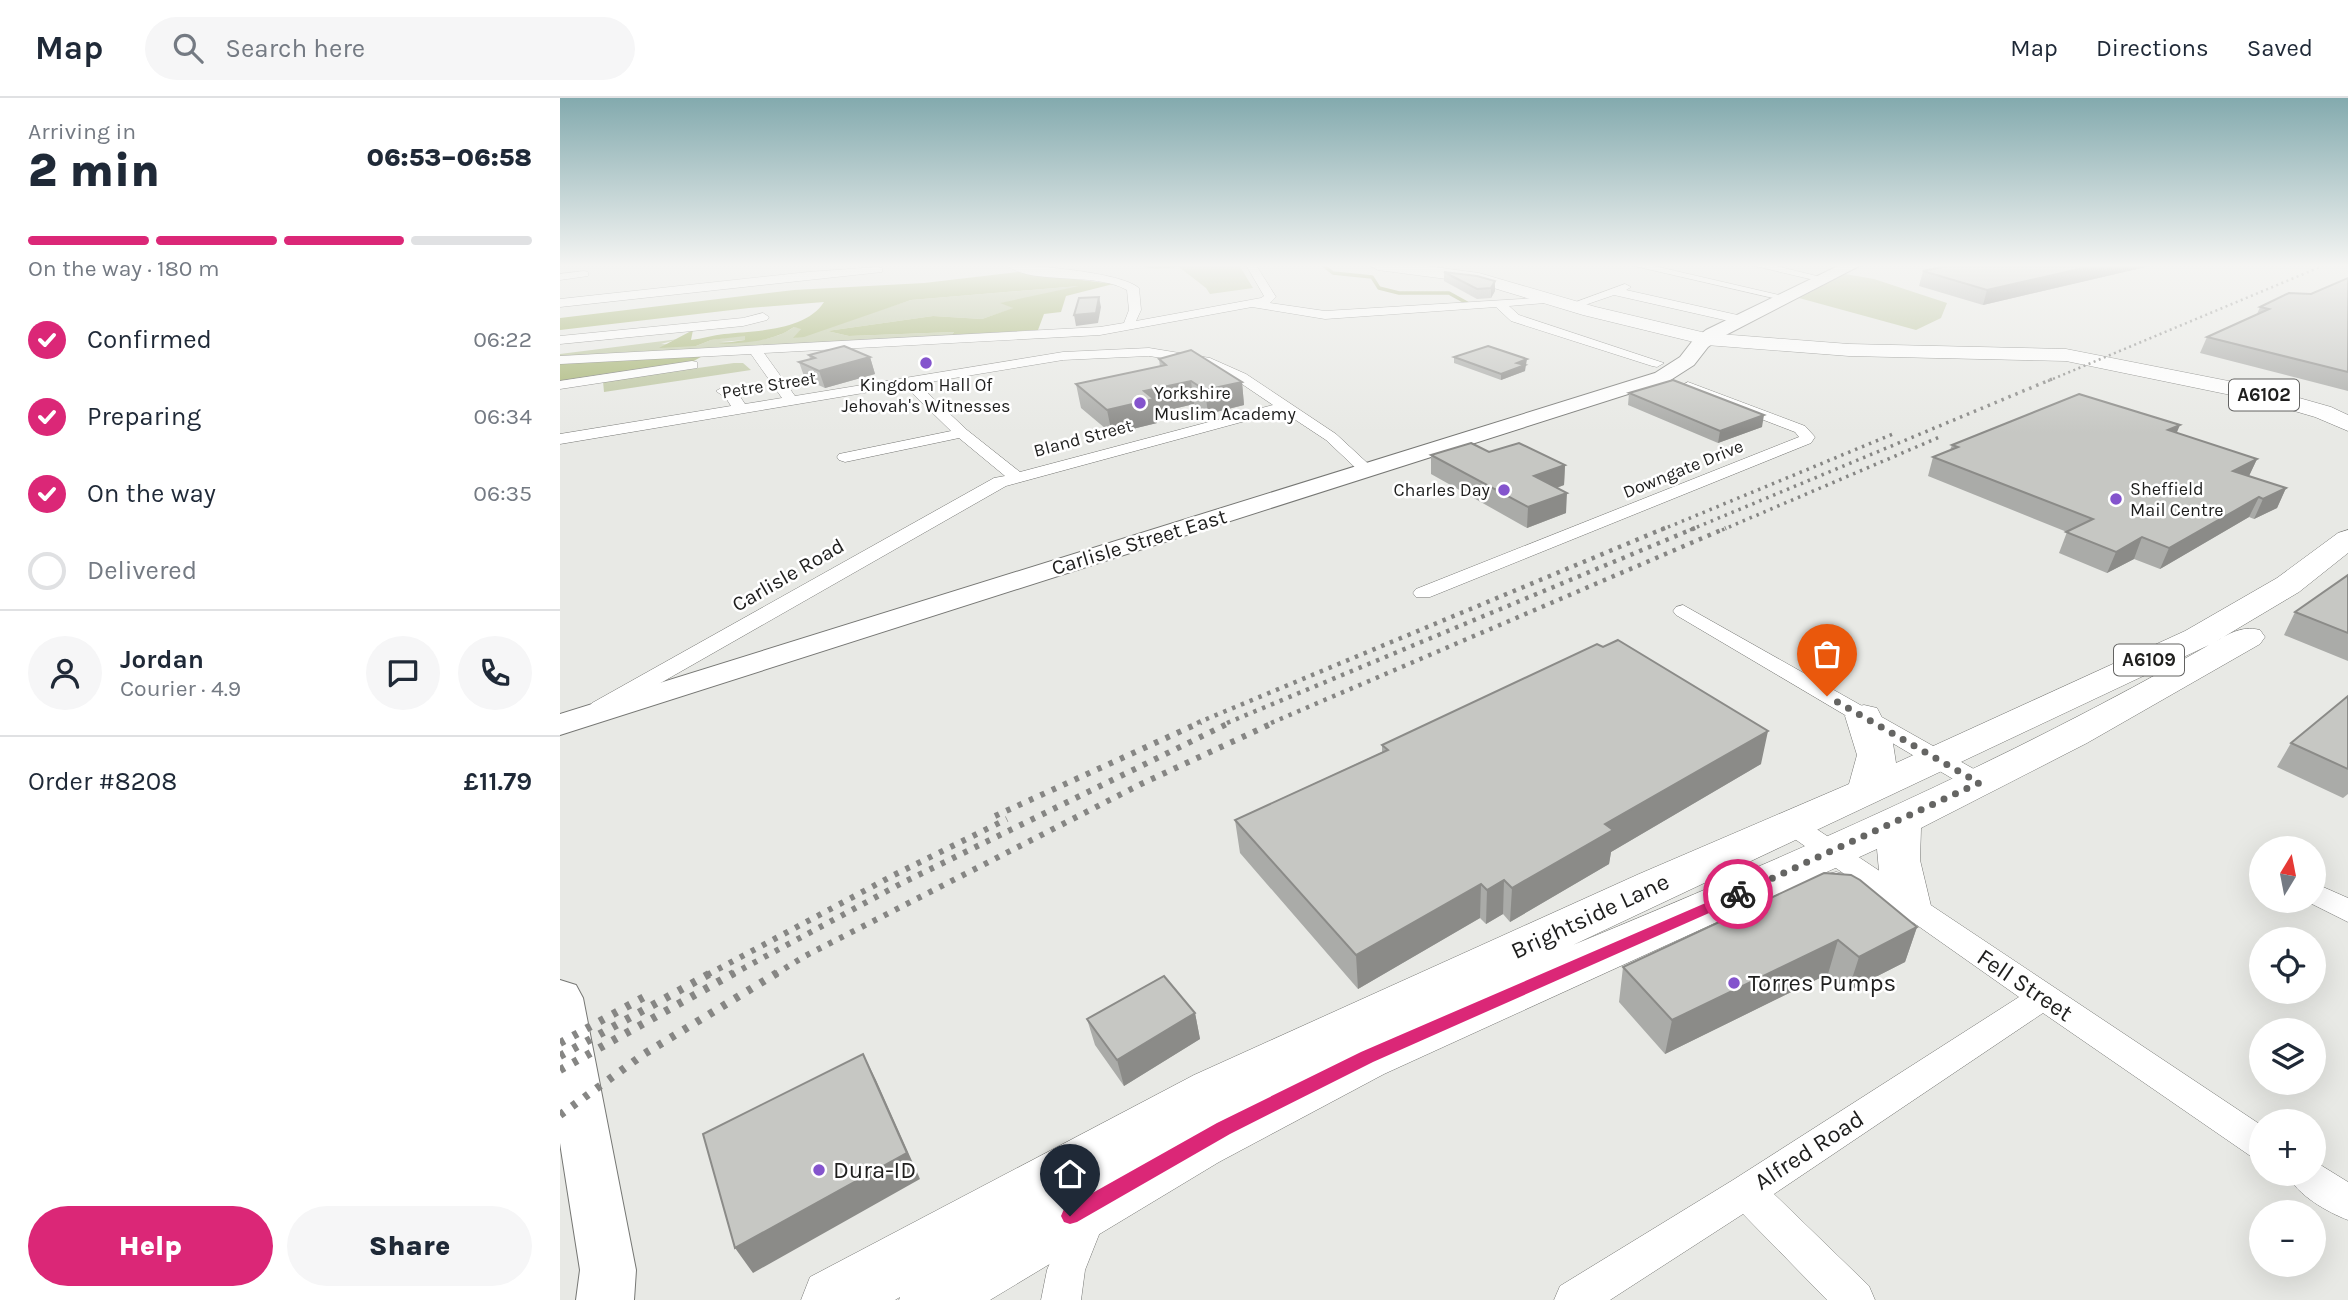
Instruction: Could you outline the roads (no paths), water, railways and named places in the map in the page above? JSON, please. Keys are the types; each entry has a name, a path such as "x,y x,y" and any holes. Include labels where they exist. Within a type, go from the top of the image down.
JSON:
{"main road":[{"name":"A6102","path":"1636,321 1706,339 1860,351 2054,353 2280,394 2348,412"},
{"name":"Carlisle Street East","path":"572,721 1367,470 1687,360 1706,339 1740,321"},
{"name":"A6102","path":"2177,376 2288,401 2348,424"},
{"path":"2280,394 2348,406"},
{"name":"Brightside Lane","path":"931,1300 1092,1202 1224,1128 1367,1057 1769,881 1812,838 1864,793 2197,638 2288,585 2348,539"},
{"name":"Brightside Lane","path":"833,1300 1213,1092 1812,838 1900,821 1979,783 2162,688 2251,635 2348,570"},
{"path":"1864,716 1872,734 1878,760 1875,775 1864,793"},
{"path":"1769,881 1846,890 1908,906 1898,860 1900,821"},
{"path":"560,998 614,1290"}],"street":[{"path":"560,340 747,321"},
{"path":"1129,327 1130,321"},
{"path":"560,384 798,346 1129,327 1159,321"},
{"path":"1524,321 1659,370"},
{"path":"626,356 643,346 672,338 685,328"},
{"path":"560,360 757,352"},
{"path":"757,352 791,401"},
{"name":"Petre Street","path":"560,439 1063,356 1149,352 1189,357 1221,366 1331,437 1367,470"},
{"path":"1659,370 1668,353"},
{"path":"1630,374 1659,370"},
{"name":"Downgate Drive","path":"1423,593 1806,440 1804,433 1789,424 1659,370"},
{"path":"908,382 962,433 1015,476"},
{"path":"723,391 732,395 740,409"},
{"name":"Bland Street","path":"1015,476 1284,406"},
{"path":"845,457 962,433"},
{"name":"Carlisle Road","path":"572,721 987,488 1015,476"},
{"path":"1683,611 1979,783"},
{"name":"Fell Street","path":"1812,838 1908,906 2249,1136"},
{"path":"2326,899 2348,911"},
{"name":"Alfred Road","path":"1574,1300 1746,1192 2043,997"},
{"path":"2323,1186 2348,1203"},
{"path":"1746,1192 1855,1300"},
{"path":"1061,1300 1066,1270 1092,1202"}],"railway":[{"path":"2048,381 2191,321"},
{"path":"1690,530 2052,379"},
{"path":"1661,530 1893,434"},
{"path":"1722,530 1942,436"},
{"path":"1197,723 1665,528"},
{"path":"1227,723 1695,528"},
{"path":"1271,723 1726,528"},
{"path":"995,816 1201,722"},
{"path":"731,975 902,883 1231,722"},
{"path":"774,975 805,956 1141,784 1275,722"},
{"path":"707,975 894,875 1007,819"},
{"path":"560,1056 711,973"},
{"path":"560,1070 734,973"},
{"path":"560,1115 644,1054 777,973"},
{"path":"560,1043 646,996"}],"place":[{"name":"Kingdom Hall Of Jehovah's Witnesses","path":"926,363"},
{"name":"Yorkshire Muslim Academy","path":"1140,403"},
{"name":"Charles Day","path":"1504,490"},
{"name":"Sheffield Mail Centre","path":"2116,499"},
{"name":"Torres Pumps","path":"1734,983"},
{"name":"Dura-ID","path":"819,1170"}]}
